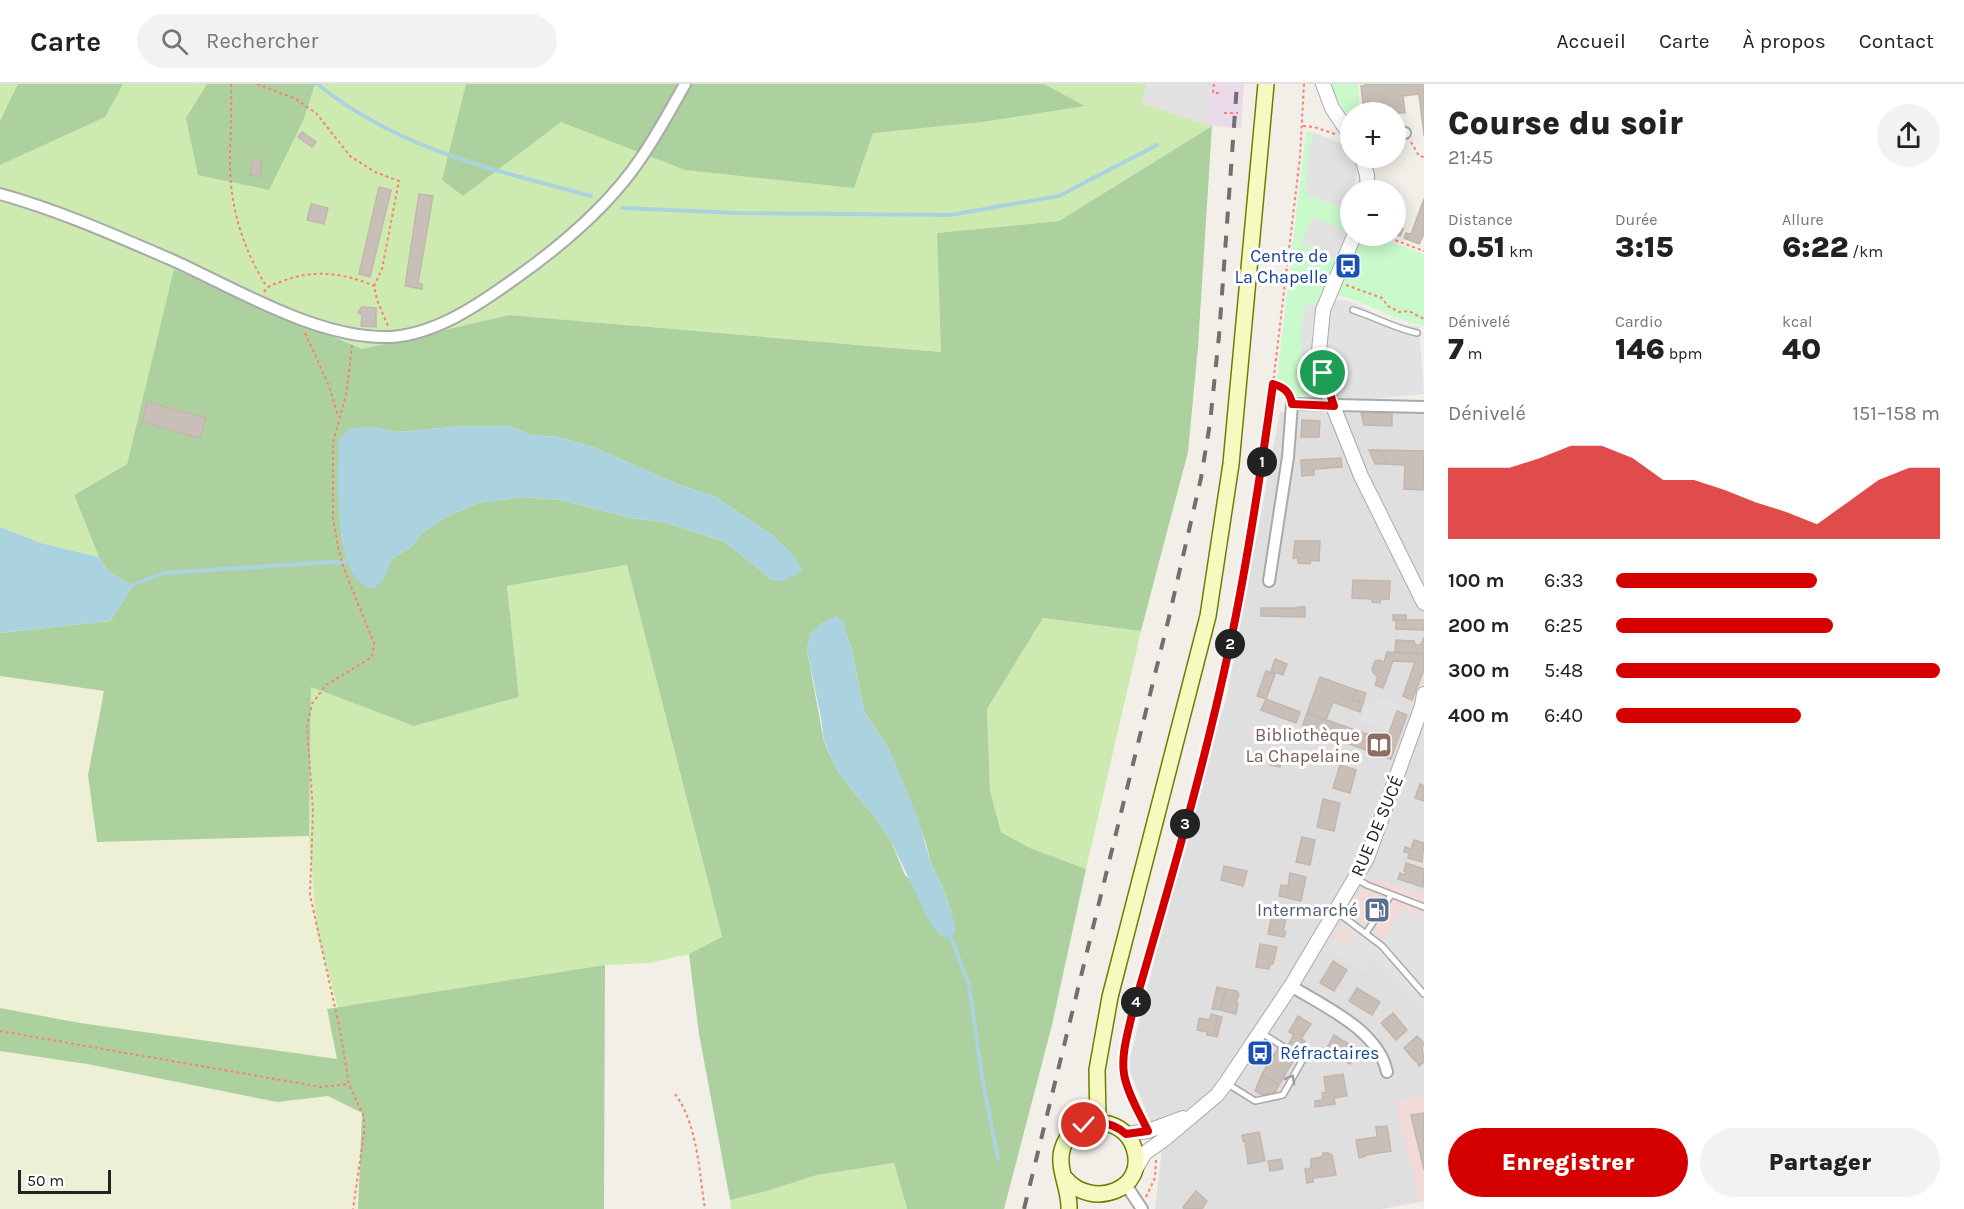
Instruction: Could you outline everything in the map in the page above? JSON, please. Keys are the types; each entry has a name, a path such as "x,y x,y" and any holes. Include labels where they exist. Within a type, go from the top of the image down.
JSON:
{"main road":[{"path":"1098,1122 1097,1070 1104,1026 1208,616 1231,465 1266,84"},
{"path":"1066,1179 1078,1192 1088,1196 1095,1203 1114,1194 1126,1185 1135,1171 1134,1148 1126,1134 1113,1125 1098,1122 1084,1125 1067,1138 1060,1158 1066,1179 1070,1209"}],"street":[{"path":"0,194 40,205 170,259 297,317 354,334 393,337 417,332 448,321 510,282 577,231 641,159 685,84"},
{"path":"1323,84 1332,108 1340,120"},
{"path":"1350,246 1323,310 1319,351 1323,373 1361,476 1424,603"},
{"path":"1269,581 1288,457 1292,404 1424,407"},
{"name":"RUE DE SUCÉ","path":"1135,1171 1144,1153 1166,1138 1217,1095 1291,986 1356,878 1375,839 1423,701"},
{"path":"1291,986 1367,1035 1381,1052 1387,1072"},
{"name":"RUE DE SUCÉ","path":"1126,1134 1148,1131 1193,1114"},
{"path":"1126,1185 1141,1207"}],"lane":[{"path":"1353,310 1397,328 1417,333"},
{"path":"1356,878 1367,885 1424,907"},
{"path":"1366,933 1392,895"},
{"path":"1335,911 1382,946 1424,994"},
{"path":"1226,1083 1254,1101 1283,1095 1303,1059 1260,1032"}],"path":[{"path":"231,84 232,204 242,239 256,270 267,287"},
{"path":"257,84 296,99 316,113 350,156 375,172 399,181 382,269 374,286 377,300 393,337"},
{"path":"1214,84 1214,93 1220,93"},
{"path":"1148,1131 1126,1083 1125,1048 1132,1014 1230,648 1273,384 1303,126 1304,84"},
{"path":"1224,112 1238,113"},
{"path":"1303,126 1340,134"},
{"path":"1406,140 1419,156 1424,157"},
{"path":"1406,244 1424,251"},
{"path":"258,301 267,287 291,277 314,273 339,275 361,280 374,286"},
{"path":"1334,282 1382,298 1388,306 1399,312 1409,311 1424,319"},
{"path":"297,317 329,386 339,419"},
{"path":"353,1209 364,1133 364,1117 349,1084 310,895 313,810 307,726 312,704 326,685 372,657 374,644 339,553 333,517 333,443 347,390 354,334"},
{"path":"1273,384 1290,394 1292,404"},
{"path":"0,1031 321,1087 349,1084"},
{"path":"675,1094 689,1121 705,1209"},
{"path":"1141,1207 1155,1178 1156,1161 1153,1146"}],"shaded area":[{"path":"1147,84 1244,84 1241,128 1212,126 1141,103"},
{"path":"1148,84 1212,84 1208,122 1142,100"},
{"path":"1313,132 1340,143 1340,168 1356,168 1355,180 1340,180 1340,207 1306,195 1308,153"},
{"path":"1312,217 1340,228 1341,246 1336,259 1301,244"},
{"path":"1332,300 1346,300 1392,323 1419,327 1424,394 1348,401 1332,397 1328,373 1326,330 1328,309"},
{"path":"1305,304 1316,306 1312,333 1314,381 1303,383 1301,333"},
{"path":"1280,412 1424,413 1424,1201 1382,1209 1155,1209 1162,1150 1128,1067 1199,781 1226,701"},
{"path":"1379,698 1399,705 1389,732 1360,721 1367,701 1376,704"},
{"path":"1367,877 1424,894 1424,1013 1373,959 1364,972 1328,951"},
{"path":"1401,909 1424,916 1424,1014 1373,959 1364,972 1328,951 1336,937 1348,945 1353,938 1343,928 1351,915 1384,940"},
{"path":"1424,1096 1424,1201 1420,1202 1395,1102"}],"green space":[{"path":"0,84 1147,84 1142,103 1212,126 1059,221 938,233 942,352 509,315 362,349 175,269 127,464 74,495 99,557 41,543 0,527"},
{"path":"18,84 123,84 105,117 0,165 0,121"},
{"path":"207,84 315,84 303,121 269,190 198,175 186,118"},
{"path":"466,84 1044,84 1085,106 982,122 873,133 854,188 685,170 561,122 463,196 442,180"},
{"path":"1333,84 1358,84 1359,102 1340,104 1334,93"},
{"path":"1212,126 1198,347 1188,452 1141,631 1043,618 987,709 990,791 1001,832 1030,848 1086,869 1052,1025 1004,1209 907,1209 894,1163 817,1175 730,1200 699,1034 689,954 722,937 627,565 507,586 519,697 414,726 311,687 309,836 97,842 88,775 104,691 0,676 0,633 110,621 133,586 108,571 99,557 74,495 127,464 174,269 362,349 509,315 941,352 937,233 1059,221","holes":["464,426 508,426 531,435 558,437 593,447 682,486 716,497 772,535 791,553 772,580 725,542 663,522 631,518 561,500 523,497 478,503 446,517 422,533 411,547 392,559 348,561 341,535 339,440 373,427 397,432","822,623 845,623 864,711 889,749 926,843 931,864 952,913 905,875 891,841 837,770 824,742 807,650 810,634"]},
{"path":"1306,132 1313,132 1308,153 1306,195 1340,207 1340,228 1312,218 1302,244 1336,259 1316,306 1305,305 1301,333 1303,383 1314,381 1317,394 1295,397 1290,389 1277,379"},
{"path":"1358,246 1402,246 1424,254 1424,326 1336,295"},
{"path":"627,565 722,938 689,954 649,963 605,965 338,1008 317,933 309,836 311,687 414,726 519,697 507,586"},
{"path":"1043,618 1141,631 1086,869 1030,848 1001,832 990,791 987,709"},
{"path":"0,676 104,691 88,775 97,842 309,836 317,933 338,1008 327,1010 338,1060 79,1023 0,1008"},
{"path":"605,965 604,1209 358,1209 362,1113 328,1096 277,1102 87,1064 0,1051 0,1008 80,1023 337,1059 327,1009"},
{"path":"0,1051 87,1064 277,1102 328,1096 362,1113 358,1209 0,1209"},
{"path":"894,1163 907,1209 731,1209 730,1200 817,1175"}],"water":[{"path":"464,426 508,426 531,435 558,437 593,447 682,486 716,497 772,535 791,553 803,570 784,581 772,580 725,542 663,522 631,518 561,500 523,497 478,503 446,517 422,533 411,547 392,559 383,580 373,589 362,584 357,579 344,551 338,492 339,440 349,428 373,427 397,432"},
{"path":"0,527 41,543 99,557 108,571 133,586 110,621 0,633"},
{"path":"836,616 845,623 864,711 889,749 917,815 931,864 952,913 956,929 951,938 940,935 929,921 891,841 837,770 824,741 807,650 810,633 822,623"}],"building":[{"path":"1365,84 1424,84 1424,136 1419,94 1403,96 1404,102 1363,102 1361,86"},
{"path":"302,132 316,142 312,147 298,137"},
{"path":"253,160 262,161 260,171 262,173 259,177 250,175"},
{"path":"379,187 391,190 370,277 359,274"},
{"path":"419,194 433,196 418,283 422,284 422,289 405,286"},
{"path":"1424,199 1424,234 1419,244 1406,239 1406,233 1411,234"},
{"path":"311,204 328,208 324,224 307,220"},
{"path":"362,307 376,308 376,327 361,326 362,315 358,312"},
{"path":"147,402 206,418 200,438 142,422"},
{"path":"1361,413 1392,414 1392,426 1364,425"},
{"path":"1302,420 1320,421 1319,437 1301,437"},
{"path":"1369,450 1381,450 1387,464 1375,464"},
{"path":"1381,450 1424,451 1423,490 1404,489 1405,465 1387,464"},
{"path":"1341,458 1342,467 1314,469 1314,475 1302,476 1301,460"},
{"path":"1295,541 1320,541 1319,561 1311,560 1310,564 1298,563 1298,558 1293,558"},
{"path":"1353,580 1390,581 1389,599 1381,599 1380,603 1372,602 1372,599 1352,598"},
{"path":"1305,607 1305,617 1261,616 1261,608"},
{"path":"1393,615 1406,615 1406,620 1393,620"},
{"path":"1396,620 1424,620 1424,628 1423,630 1396,629"},
{"path":"1424,637 1424,654 1395,652 1396,640 1414,641 1415,645 1421,645"},
{"path":"1387,652 1424,654 1424,670 1412,700 1403,696 1415,662 1393,661 1383,688 1375,685 1378,676 1372,670 1375,661 1384,662"},
{"path":"1275,659 1287,664 1283,675 1271,671"},
{"path":"1266,671 1275,674 1266,699 1257,696"},
{"path":"1320,677 1356,690 1352,700 1363,703 1360,712 1333,702 1326,720 1307,713"},
{"path":"1356,690 1366,693 1363,703 1352,700"},
{"path":"1266,699 1300,712 1296,723 1261,710"},
{"path":"1397,711 1407,715 1391,759 1302,727 1307,713 1386,741"},
{"path":"1272,754 1283,757 1280,767 1270,765"},
{"path":"1340,765 1356,770 1350,793 1333,788"},
{"path":"1420,784 1424,786 1424,801 1415,798"},
{"path":"1323,799 1340,803 1334,831 1317,827"},
{"path":"1302,837 1315,840 1310,865 1296,862"},
{"path":"1414,840 1424,843 1422,862 1408,858 1409,853 1404,852 1405,847 1411,849"},
{"path":"1406,863 1424,869 1423,887 1398,879 1400,873 1405,875"},
{"path":"1224,866 1247,871 1243,886 1221,880"},
{"path":"1290,873 1306,877 1301,901 1279,896 1281,885 1288,886"},
{"path":"1272,915 1286,919 1284,937 1268,934"},
{"path":"1260,944 1277,947 1273,964 1270,964 1269,969 1256,967"},
{"path":"1333,961 1347,970 1334,991 1320,983"},
{"path":"1217,987 1226,989 1220,1010 1212,1009"},
{"path":"1357,988 1380,1002 1372,1015 1349,1001"},
{"path":"1226,989 1237,991 1239,995 1236,1002 1238,1003 1236,1014 1220,1010"},
{"path":"1393,1013 1407,1030 1396,1040 1381,1023"},
{"path":"1211,1014 1218,1016 1213,1036 1197,1030 1199,1018 1210,1020"},
{"path":"1218,1016 1222,1017 1217,1037 1213,1036"},
{"path":"1298,1016 1311,1024 1301,1039 1305,1041 1298,1051 1288,1045 1294,1035 1289,1032"},
{"path":"1334,1035 1358,1052 1350,1064 1326,1050"},
{"path":"1417,1036 1424,1043 1422,1047 1424,1062 1419,1066 1404,1048"},
{"path":"1278,1048 1295,1058 1279,1085 1262,1074"},
{"path":"1262,1074 1279,1085 1275,1092 1262,1095 1255,1091"},
{"path":"1343,1074 1347,1096 1334,1098 1335,1104 1315,1107 1315,1101 1323,1100 1322,1093 1326,1092 1324,1077"},
{"path":"1424,1113 1424,1170 1411,1115"},
{"path":"1387,1126 1391,1151 1359,1158 1356,1140 1377,1137 1376,1127"},
{"path":"1259,1132 1265,1161 1248,1164 1245,1140 1243,1141 1242,1135"},
{"path":"1323,1153 1332,1155 1336,1175 1313,1178 1313,1182 1307,1183 1305,1169 1311,1168 1311,1159 1322,1157"},
{"path":"1281,1159 1283,1169 1270,1171 1268,1161"},
{"path":"1196,1191 1207,1201 1202,1209 1184,1209 1183,1207"}],"waterway":[{"path":"317,84 381,126 448,155 591,196"},
{"path":"622,208 739,213 950,215 1059,196 1157,145"},
{"path":"130,586 163,573 348,561 350,559"},
{"path":"950,935 969,984 982,1077 998,1159"}],"railway":[{"path":"1024,1209 1201,478 1210,423 1219,336 1237,84"}],"place":[{"name":"Centre de La Chapelle","path":"1348,266"},
{"name":"Bibliothèque La Chapelaine","path":"1379,745"},
{"name":"Intermarché","path":"1377,910"},
{"name":"Réfractaires","path":"1260,1053"}],"route":[{"path":"1084,1125 1106,1123 1126,1134 1148,1131 1126,1083 1125,1048 1132,1014 1175,863 1230,648 1273,384 1290,394 1292,404 1334,406 1323,373"}]}
